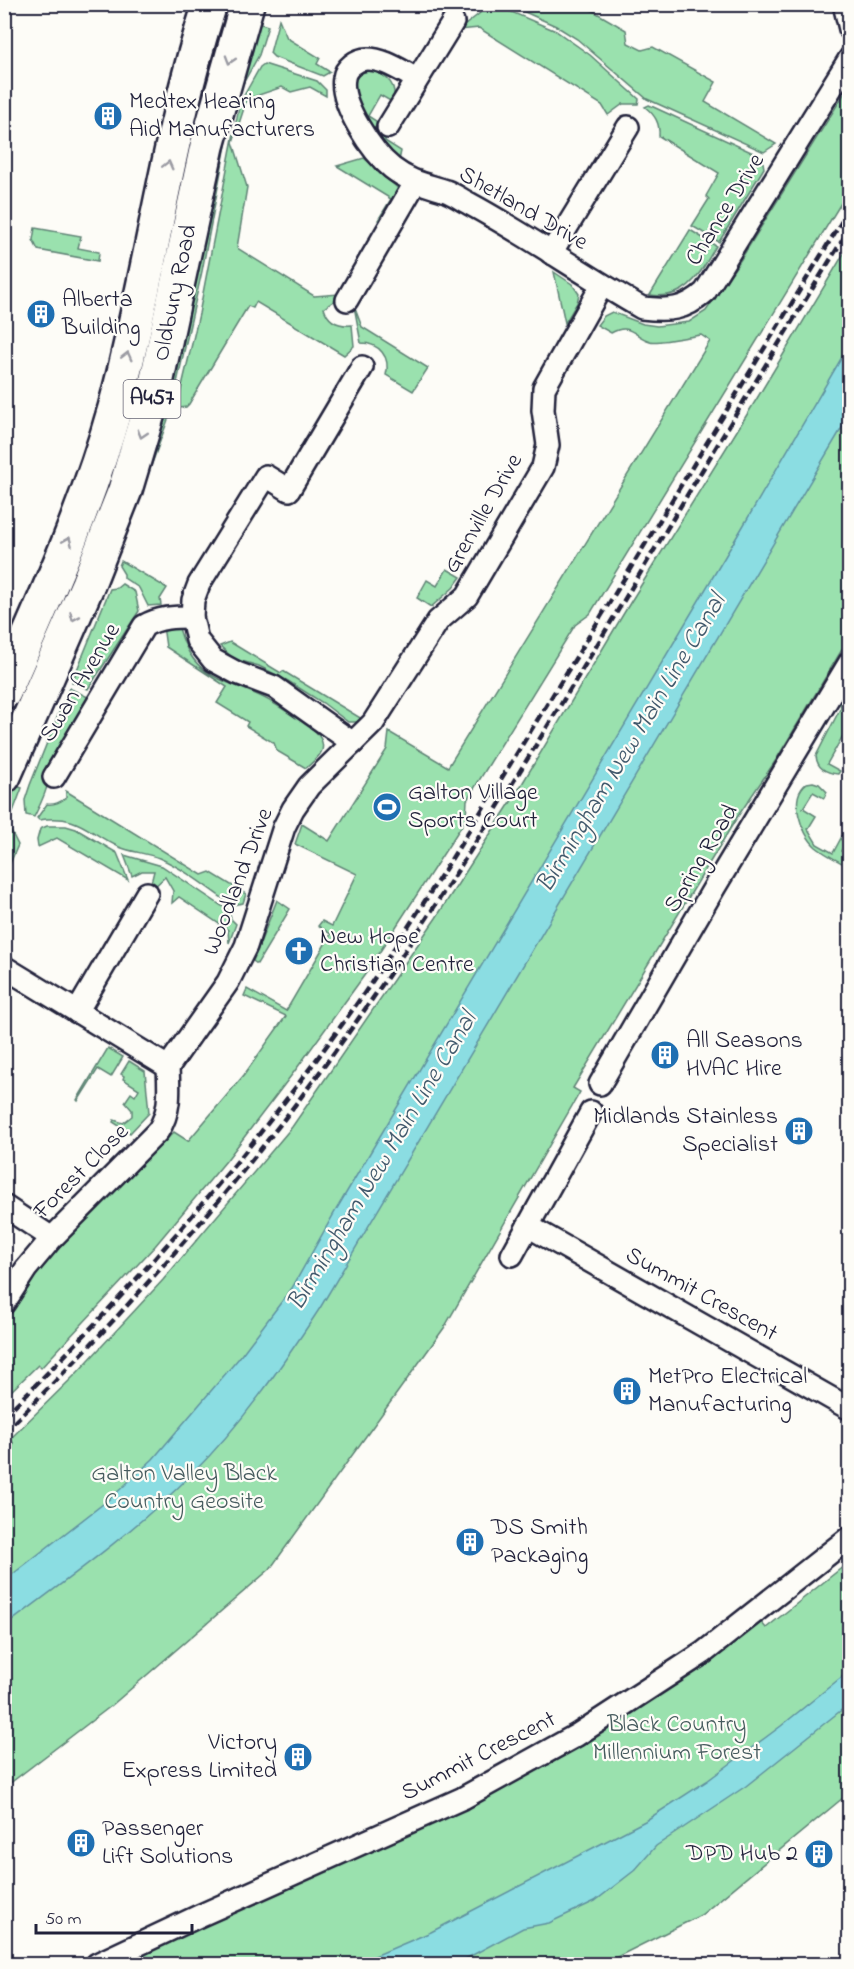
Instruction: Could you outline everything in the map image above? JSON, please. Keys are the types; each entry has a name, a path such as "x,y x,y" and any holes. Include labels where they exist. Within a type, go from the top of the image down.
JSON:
{"main road":[{"name":"Oldbury Road","path":"4,692 90,487 114,408 136,320 163,184 199,38 210,4"},
{"name":"Oldbury Road","path":"4,776 88,584 125,490 157,382 207,146 247,4"}],"street":[{"path":"844,4 849,28"},
{"path":"388,127 453,22"},
{"name":"Chance Drive","path":"602,285 642,308 656,310 691,304 705,292 849,58"},
{"name":"Shetland Drive","path":"417,80 376,59 362,59 352,65 344,75 343,90 360,130 375,152 391,167 415,183 448,192 602,285"},
{"path":"551,253 628,127"},
{"path":"347,300 415,183"},
{"name":"Grenville Drive","path":"353,743 373,723 438,621 467,596 543,467 548,446 543,410 544,388 602,285"},
{"path":"353,743 274,687 237,673 213,660 197,640 192,617 193,600 200,584 266,476 289,490 362,367"},
{"name":"Swan Avenue","path":"54,777 144,627 154,620 192,617"},
{"name":"Spring Road","path":"600,1084 849,662"},
{"name":"Woodland Drive","path":"168,1067 228,982 246,946 281,836 293,809 309,786 353,743"},
{"path":"77,1012 147,893"},
{"path":"4,967 168,1067"},
{"name":"Forest Close","path":"4,1303 26,1269 52,1238 158,1131 165,1120 169,1105 168,1067"},
{"path":"512,1255 591,1112"},
{"path":"4,1206 52,1238"},
{"name":"Summit Crescent","path":"528,1226 849,1409"},
{"name":"Summit Crescent","path":"97,1965 199,1916 463,1798 577,1735 703,1653 849,1537"}],"green space":[{"path":"472,5 495,5 556,31 590,55 639,99 638,104 623,104 608,115 602,105 479,28 459,30 480,13"},
{"path":"509,5 583,5 626,30 628,43 642,50 653,47 716,82 705,102 776,144 764,152 647,99 577,39 556,26"},
{"path":"279,19 287,38 320,58 317,64 330,72 323,76 274,57 270,53"},
{"path":"254,22 268,26 259,55 235,98 202,271 170,414 146,480 125,528 164,410 232,100"},
{"path":"264,64 317,81 326,90 326,96 310,87 291,92 282,87 247,99 233,142 247,187 237,248 314,296 339,294 337,299 324,308 328,317 335,322 352,325 354,346 344,355 256,302 253,308 248,306 189,404 180,408 178,403 199,314 239,107 260,67"},
{"path":"373,71 383,75 390,82 394,97 392,102 380,95 368,116 379,123 375,131 385,137 385,141 401,151 399,161 384,149 358,104 355,81 361,73"},
{"path":"849,86 849,190 590,614 575,625 467,800 466,819 366,973 226,1161 155,1246 41,1368 38,1365 5,1397 5,1317 23,1291 84,1220 174,1132 188,1141 244,1075 286,1016 244,996 247,989 286,1011 331,934 318,926 322,921 332,926 357,874 295,844 302,824 329,841 387,749 389,732 448,767 710,341 701,335 654,342 632,331 623,329 611,333 597,325 604,316 612,312 643,324 657,326 689,322 706,311"},
{"path":"649,105 762,157 764,168 719,242 692,226 709,199 706,196 719,173 659,136 656,120 645,107"},
{"path":"364,158 402,192 382,223 378,220 391,199 337,166"},
{"path":"35,228 81,236 78,248 99,252 98,261 38,250 33,240"},
{"path":"690,230 716,246 704,266 691,283 674,294 650,295"},
{"name":"Galton Valley Black Country Geosite","path":"849,245 849,638 573,1088 580,1092 444,1328 270,1569 111,1706 5,1787 4,1453 14,1444 10,1439 76,1374 163,1280 292,1127 436,918 516,794"},
{"path":"554,272 572,284 579,294 577,303 565,323"},
{"path":"354,306 362,327 428,368 413,391 386,375 387,362 378,348 361,343"},
{"path":"121,561 167,588 160,599 161,605 148,606 139,588 124,578 119,566"},
{"path":"447,569 461,577 453,588 431,607 417,598 427,580 437,586"},
{"path":"122,584 135,592 139,611 88,689 72,682 110,589"},
{"path":"178,624 190,655 199,665 219,679 282,708 315,731 323,747 319,756 306,768 277,751 274,743 246,726 248,722 217,703 227,687 166,647 163,626"},
{"path":"230,642 362,719 357,722 348,722 288,681 259,666 234,659 220,646"},
{"path":"849,681 849,688 843,700 849,704 849,725 827,764 840,771 838,774 820,767 816,756 841,707 839,699"},
{"path":"69,688 90,698 49,764 47,788 34,817 26,815 25,800 30,785"},
{"path":"807,783 819,784 827,792 824,798 813,792 803,808 816,816 808,829 817,844 833,853 849,823 849,836 841,851 849,856 849,867 816,847 802,825 798,797 801,789"},
{"path":"16,786 22,788 8,825 18,845 5,875 5,814"},
{"path":"66,791 202,875 210,872 246,894 243,903 232,905 169,863 154,856 119,847 74,822 37,818 47,804 57,803 66,798"},
{"path":"47,826 66,826 76,829 117,853 128,880 57,838 38,847 40,829"},
{"path":"124,855 162,866 229,911 231,919 236,924 229,943 228,930 179,897 172,903 173,891 165,877 152,889 150,887 154,871 142,871 132,876"},
{"path":"277,900 290,909 257,964 253,961"},
{"path":"108,1048 123,1057 111,1077 98,1069 78,1101 77,1100"},
{"path":"129,1061 145,1071 149,1113 130,1133 113,1122 114,1120 123,1123 132,1116 132,1110 125,1102 131,1093 135,1096 139,1089 123,1079 124,1076 121,1074"},
{"name":"Black Country Millennium Forest","path":"849,1562 849,1793 701,1915 603,1964 119,1964 530,1773 656,1697 761,1622 766,1628"}],"water":[{"name":"Birmingham New Main Line Canal","path":"849,345 849,416 320,1308 260,1394 227,1436 192,1474 125,1534 5,1626 5,1580 112,1497 153,1459 239,1358 292,1288"},
{"path":"849,1671 849,1704 746,1786 656,1846 635,1870 595,1901 549,1923 523,1928 456,1964 356,1964 431,1932 645,1821 707,1781 781,1726"}],"railway":[{"path":"4,1416 102,1317 195,1213 283,1104 365,992 472,826 850,208"},
{"path":"4,1432 99,1335 190,1235 275,1130 356,1022 414,938 497,809 850,228"}],"place":[{"name":"Medtex Hearing Aid Manufacturers","path":"108,116"},
{"name":"Alberta Building","path":"41,314"},
{"name":"Galton Village Sports Court","path":"387,807"},
{"name":"New Hope Christian Centre","path":"299,951"},
{"name":"All Seasons HVAC Hire","path":"665,1055"},
{"name":"Midlands Stainless Specialist","path":"799,1131"},
{"name":"MetPro Electrical Manufacturing","path":"627,1391"},
{"name":"DS Smith Packaging","path":"470,1542"},
{"name":"Victory Express Limited","path":"298,1757"},
{"name":"Passenger Lift Solutions","path":"81,1843"},
{"name":"DPD Hub 2","path":"819,1854"}]}
